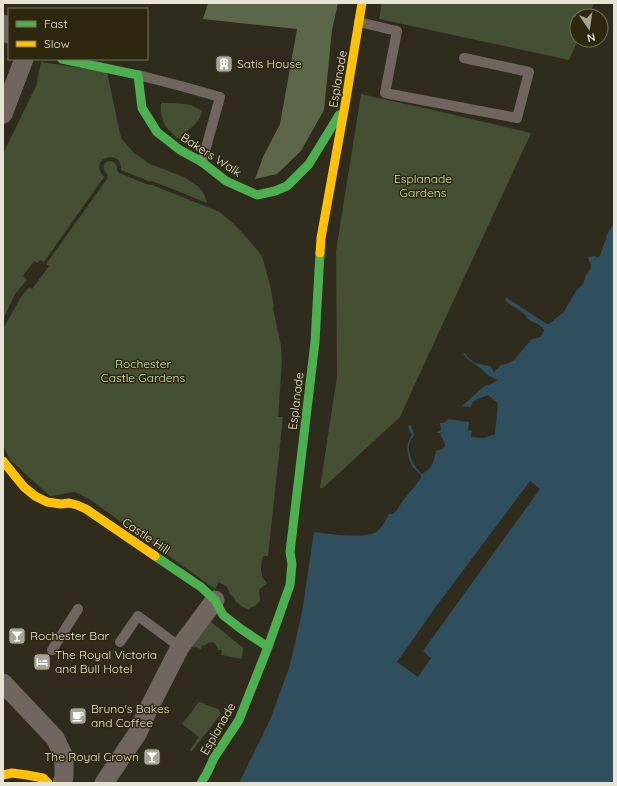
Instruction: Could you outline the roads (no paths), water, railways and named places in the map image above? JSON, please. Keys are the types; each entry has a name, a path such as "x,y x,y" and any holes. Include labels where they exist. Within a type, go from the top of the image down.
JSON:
{"street":[{"name":"Esplanade","path":"201,783 214,758 239,720 268,648 284,604 291,579 292,564 290,552 315,342 321,238 360,22 362,3"},
{"path":"3,114 24,60"},
{"path":"67,60 138,75"},
{"name":"Bakers Walk","path":"138,75 142,108 157,132 180,150 202,162 226,181 257,195 275,191 287,186 309,164 345,105"},
{"name":"Castle Hill","path":"3,461 24,487 35,496 47,502 73,504 86,509 201,587 215,600 224,615 268,648"},
{"path":"104,783 137,734 180,647 215,600"},
{"path":"13,688 55,738 64,757 64,777 62,783"},
{"path":"3,775 12,773 33,776 44,778 48,783"}],"lane":[{"path":"360,22 397,31 385,93 517,118 529,72 464,58"},
{"path":"138,75 220,97 202,162"},
{"path":"52,650 78,609"},
{"path":"120,642 138,616 180,647"}],"water":[{"path":"614,225 614,783 239,783 270,720 290,665 302,612 314,532 355,536 364,535 376,532 384,524 389,514 393,514 397,510 421,478 421,475 412,466 409,458 408,442 412,435 408,426 411,425 414,434 409,444 409,453 413,463 422,474 432,465 436,451 445,446 440,433 437,433 441,430 440,423 444,423 484,386 498,380 489,376 467,359 463,354 465,353 476,363 490,366 494,372 501,365 514,360 531,340 540,337 544,330 540,326 530,321 522,312 505,300 507,298 549,324 563,313 576,291 583,284 586,275 590,270 591,264 588,257 600,256 607,234"}],"place":[{"name":"Satis House","path":"224,64"},
{"name":"Rochester Bar","path":"17,636"},
{"name":"The Royal Victoria and Bull Hotel","path":"42,662"},
{"name":"Bruno's Bakes and Coffee","path":"78,716"},
{"name":"The Royal Crown","path":"152,757"}],"park label":[{"name":"Esplanade Gardens","path":"423,186"},
{"name":"Rochester Castle Gardens","path":"143,371"}]}
